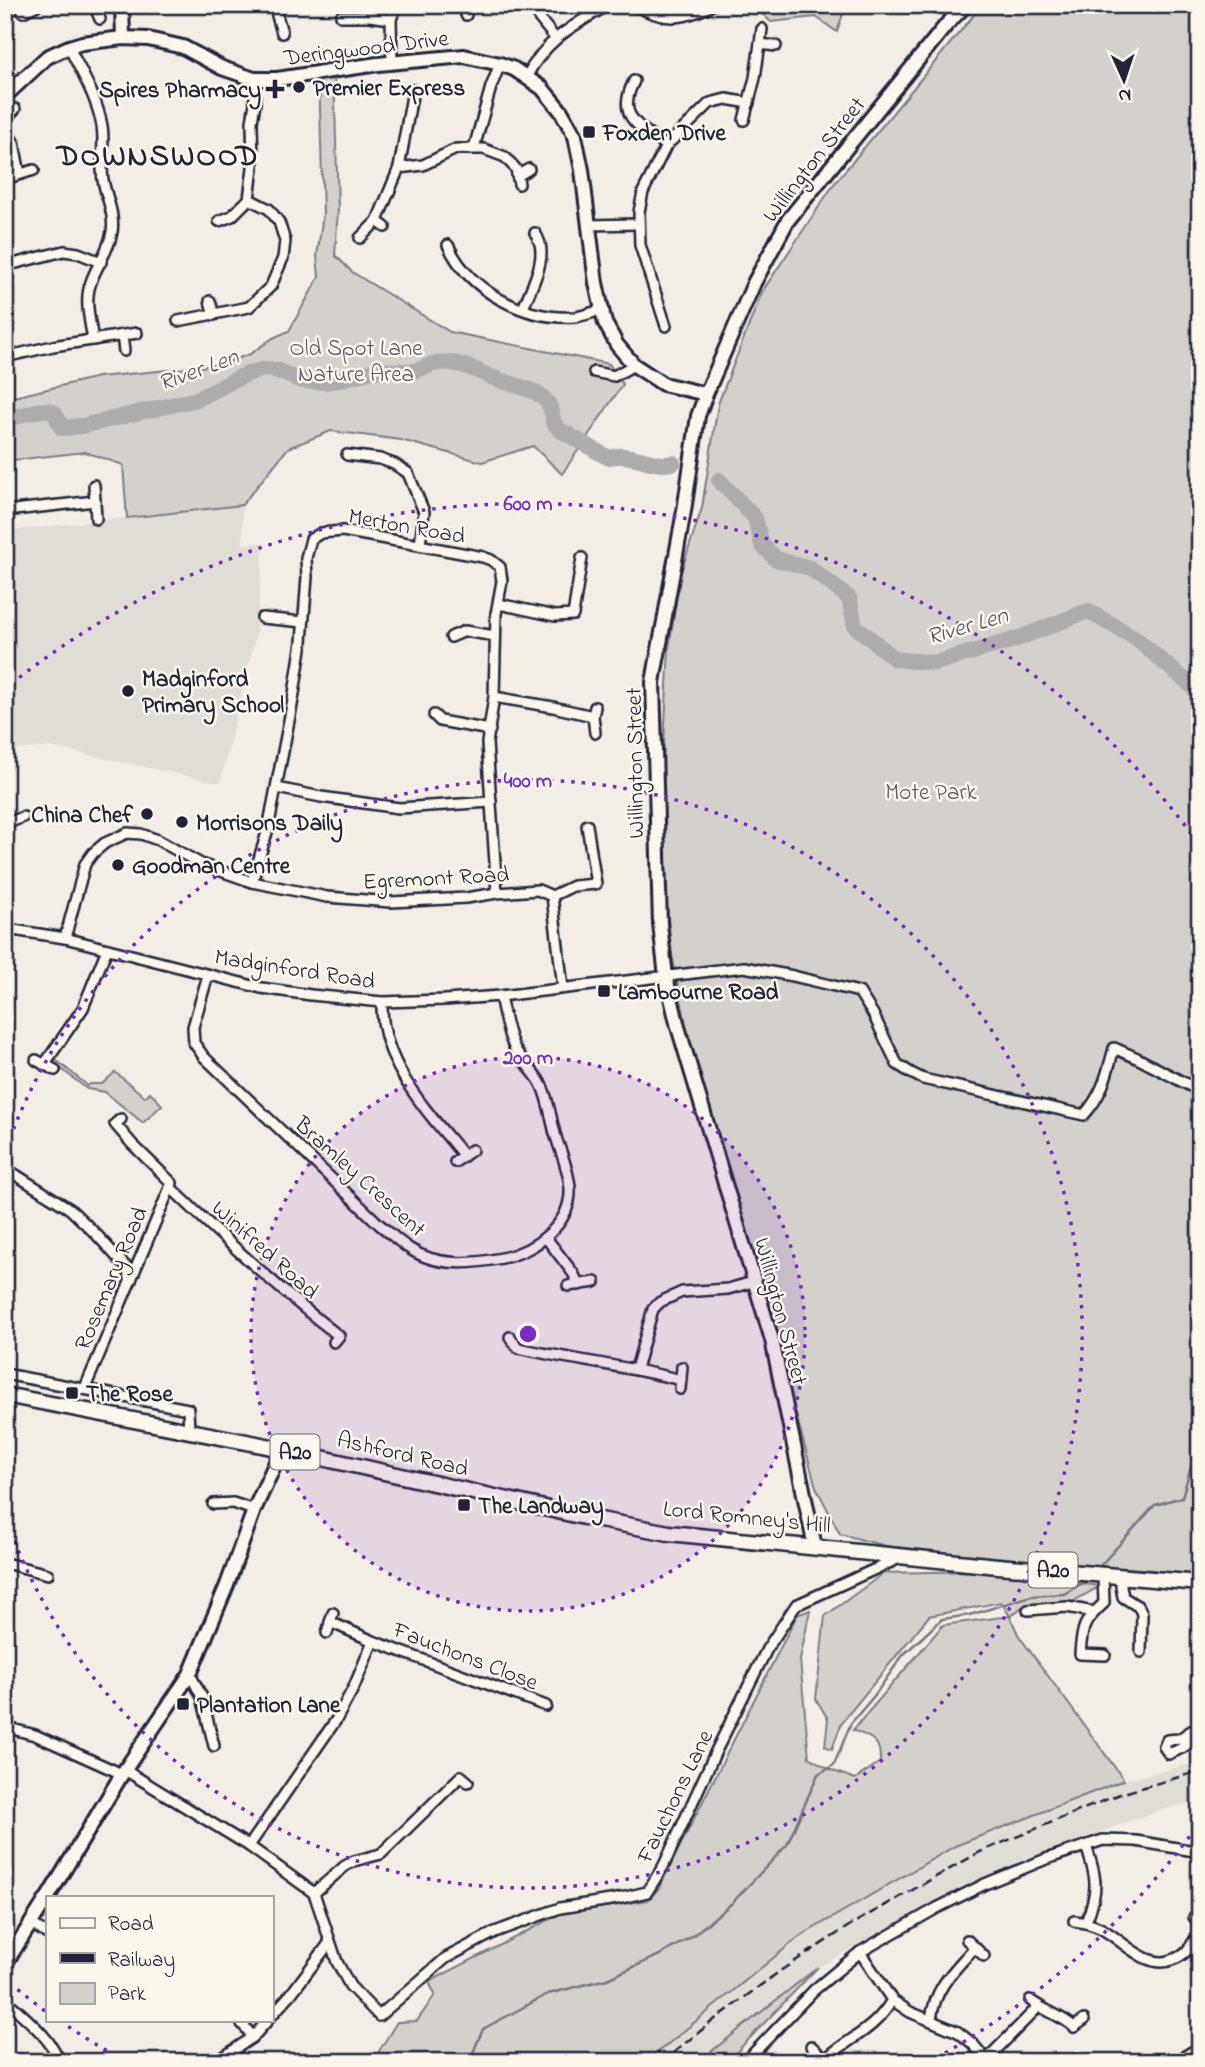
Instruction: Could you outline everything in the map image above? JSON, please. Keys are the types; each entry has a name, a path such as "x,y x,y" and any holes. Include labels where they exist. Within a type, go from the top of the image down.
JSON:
{"main road":[{"name":"Ashford Road","path":"5,1395 282,1449 584,1517"},
{"name":"Lord Romney's Hill","path":"584,1517 669,1533 907,1555"},
{"name":"A20","path":"907,1555 1200,1583"}],"street":[{"path":"19,12 37,5"},
{"path":"94,5 100,19"},
{"path":"122,5 122,38"},
{"path":"274,5 282,33"},
{"path":"392,63 391,19 397,5"},
{"path":"436,5 450,5"},
{"path":"535,5 539,18 555,38"},
{"path":"527,76 555,38 608,5"},
{"path":"634,5 671,18 688,16 712,5"},
{"name":"Willington Street","path":"816,1547 776,1358 678,1027 666,977 657,874 653,682 698,416 754,283 788,220 947,24 966,5"},
{"path":"341,16 391,19"},
{"path":"744,120 755,78 762,29"},
{"name":"Deringwood Drive","path":"5,96 47,57 69,47 122,38 148,39 183,47 222,68 254,79 277,79 464,56 514,69 542,88 561,111 575,136 601,310 617,345 634,365 663,384 706,394"},
{"path":"760,44 776,46"},
{"path":"69,47 94,96 103,128 103,180 113,217 107,250 91,281 87,298 93,340"},
{"path":"474,148 500,64"},
{"path":"219,220 232,216 249,199 253,168 254,79"},
{"path":"628,86 628,113 634,121 666,146"},
{"path":"360,238 377,221 399,167 405,138 405,106 413,90"},
{"path":"666,326 640,244 638,224 643,192 666,146 710,103 726,99 749,103"},
{"path":"5,119 15,108"},
{"path":"5,128 13,143 20,174"},
{"path":"399,167 423,164 456,149 474,148 505,157 516,169 518,180 529,169"},
{"path":"5,179 34,170"},
{"path":"178,321 249,307 271,286 283,258 285,241 279,222 269,209 249,199"},
{"path":"377,221 385,228"},
{"path":"588,225 638,224"},
{"path":"523,309 536,276 541,253 541,241 535,233"},
{"path":"448,244 454,258 479,285 507,304 551,315 576,317 601,310"},
{"path":"5,266 64,251 101,262"},
{"path":"530,251 541,253"},
{"path":"443,264 454,258"},
{"path":"210,301 214,315"},
{"path":"5,356 137,333"},
{"path":"122,336 124,351"},
{"path":"594,372 614,376 634,365"},
{"path":"347,455 380,459 408,473 424,512 420,545"},
{"path":"94,485 96,519"},
{"path":"5,511 95,501"},
{"name":"Merton Road","path":"252,882 277,788 300,662 306,558 311,539 321,533 342,531 491,559 500,567 502,582 496,614 494,697 487,743 497,893"},
{"path":"499,604 555,616 573,615 582,558"},
{"path":"262,618 303,622"},
{"path":"451,637 465,631 495,636"},
{"path":"494,697 594,712 595,733"},
{"path":"434,715 440,721 490,730"},
{"path":"277,788 399,808 491,802"},
{"path":"5,824 23,817"},
{"path":"563,988 552,896 573,886 596,884 587,825"},
{"name":"Egremont Road","path":"65,937 85,864 93,853 105,844 127,833 141,834 158,840 201,864 252,882 297,892 361,901 391,902 466,898 538,890 552,896"},
{"name":"Madginford Road","path":"5,931 65,937 274,990 382,1002 500,996 744,967 859,992 873,1014 897,1065 923,1079 1084,1115 1103,1086 1114,1048 1200,1091"},
{"path":"55,1070 40,1062 83,1008 107,949"},
{"name":"Bramley Crescent","path":"208,975 193,1027 194,1043 204,1057 380,1225 411,1250 426,1257 449,1262 473,1262 505,1257 547,1239"},
{"path":"500,996 514,1048 542,1085 570,1187 569,1206 547,1239 579,1285"},
{"path":"382,1002 381,1020 388,1047 405,1079 425,1110 464,1156"},
{"name":"Winifred Road","path":"121,1119 115,1124 171,1185 336,1339"},
{"path":"455,1162 472,1150"},
{"path":"5,1168 70,1209 127,1268 131,1281"},
{"name":"Rosemary Road","path":"85,1388 171,1185"},
{"path":"568,1286 596,1282"},
{"path":"636,1369 653,1309 660,1302 682,1292 728,1289 753,1282"},
{"path":"510,1337 518,1348 636,1369 680,1385 682,1367"},
{"path":"5,1374 188,1409 189,1431"},
{"path":"48,1896 123,1772 190,1674 227,1585 254,1510 282,1449"},
{"path":"213,1504 233,1503 254,1510"},
{"name":"Fauchons Lane","path":"314,1893 330,1942 350,1986 379,2016 446,1958 495,1932 560,1908 647,1892 664,1865 716,1751 767,1649 796,1605 907,1555"},
{"path":"5,1563 48,1574"},
{"path":"1103,1575 1104,1603 1082,1628 1080,1654 1105,1655"},
{"path":"1122,1577 1123,1597 1139,1607 1142,1614 1140,1652"},
{"path":"1028,1610 1067,1607 1094,1612"},
{"name":"Fauchons Close","path":"327,1633 332,1618 373,1641 545,1707"},
{"name":"Fauchons Close","path":"249,1846 336,1720 354,1687 373,1641"},
{"path":"190,1674 202,1697 214,1746"},
{"path":"1200,1726 1179,1739 1167,1740 1164,1747 1169,1754 1200,1735"},
{"path":"5,1727 35,1735 123,1772 249,1846 314,1893 345,1866 381,1854 460,1776 468,1782"},
{"path":"745,2062 814,1990 860,1952 985,1884 1046,1859 1103,1840 1136,1841 1197,1851 1200,1831"},
{"path":"1086,1846 1095,1871 1096,1889 1086,1922"},
{"path":"5,1964 46,1899"},
{"path":"1074,1921 1086,1922 1101,1929 1149,1960 1163,1963 1181,1957 1190,1949 1200,1929"},
{"path":"32,1924 46,1933"},
{"path":"967,1940 984,1956"},
{"path":"273,2015 330,1942"},
{"path":"931,2020 939,1989 975,1948"},
{"path":"860,1952 892,2000 910,2012 957,2032 972,2043 987,2061 1039,2007"},
{"path":"5,1999 45,2038 61,2062"},
{"path":"811,2046 825,2061 843,2043 868,2030 885,2013 892,2000"},
{"path":"1030,2000 1039,2007 1063,2017 1074,2027 1084,2020"},
{"path":"241,2022 253,2036"},
{"path":"216,2062 253,2036 266,2022"},
{"path":"1175,2062 1200,2047"}],"shaded area":[{"name":"Madginford Primary School","path":"242,505 243,544 264,543 256,634 220,783 51,747 15,750 8,531"},
{"path":"1200,1762 1200,1800 1155,1812 1018,1862 921,1909 817,1968 698,2062 646,2062 799,1937 955,1846 1124,1780"}],"green space":[{"path":"762,5 846,5 837,32 816,17 771,22 760,12"},
{"name":"Mote Park","path":"982,5 1200,5 1200,1576 1142,1569 1014,1562 886,1546 840,1534 816,1487 689,1039 672,955 662,862 662,780 669,648 680,575 702,508 718,404 762,292 834,184"},
{"name":"Old Spot Lane Nature Area","path":"334,71 338,209 335,255 352,272 450,332 609,364 623,384 562,474 533,446 482,462 401,440 331,431 288,448 242,505 127,518 123,465 85,452 5,461 5,399 98,377 228,362 250,354 289,331 319,277 317,256 323,214 319,73"},
{"path":"56,1060 88,1086 102,1084 115,1072 145,1097 150,1092 162,1105 143,1123 105,1092 87,1089 54,1063"},
{"path":"983,1571 1100,1586 1072,1602 1022,1607 1010,1617 1019,1636 1124,1780 955,1846 799,1937 646,2062 378,2062 379,2051 397,2022 417,2021 435,1995 429,1982 560,1914 648,1900 659,1888 797,1615 810,1610 800,1660 809,1757 831,1770 855,1779 880,1762 879,1748 874,1740 853,1730 943,1625 1010,1616 1001,1602 929,1616 842,1722 832,1749 825,1746 828,1719 816,1699 825,1616 884,1573"},
{"path":"818,1967 727,2062 698,2062"}],"waterway":[{"name":"River Len","path":"5,420 49,410 54,413 62,428 82,426 197,399 243,376 266,369 302,381 323,382 375,371 413,371 446,362 467,367 541,396 547,402 553,422 560,430 607,457 621,456 660,464 673,463"},
{"name":"River Len","path":"719,480 755,518 762,545 776,559 810,568 849,598 855,626 895,659 935,663 1014,640 1088,611 1135,638 1200,693"},
{"path":"1099,1567 1155,1505 1182,1497 1192,1463 1200,1458"},
{"path":"469,2062 483,2029 548,1994 607,1979 662,1954 691,1937 731,1904 787,1845 818,1774 834,1765 851,1723 903,1655 942,1619 970,1615 1031,1596 1064,1594 1086,1581"}],"railway":[{"path":"662,2062 780,1971 852,1924 980,1852 1120,1794 1200,1771"}],"place":[{"name":"Premier Express","path":"299,87"},
{"name":"Spires Pharmacy","path":"275,89"},
{"name":"Foxden Drive","path":"589,132"},
{"name":"Madginford Primary School","path":"128,691"},
{"name":"China Chef","path":"147,814"},
{"name":"Morrisons Daily","path":"182,822"},
{"name":"Goodman Centre","path":"118,865"},
{"name":"Lambourne Road","path":"604,991"},
{"name":"The Rose","path":"72,1393"},
{"name":"The Landway","path":"464,1505"},
{"name":"Plantation Lane","path":"183,1704"}],"district":[{"name":"DOWNSWOOD","path":"158,155"}]}
